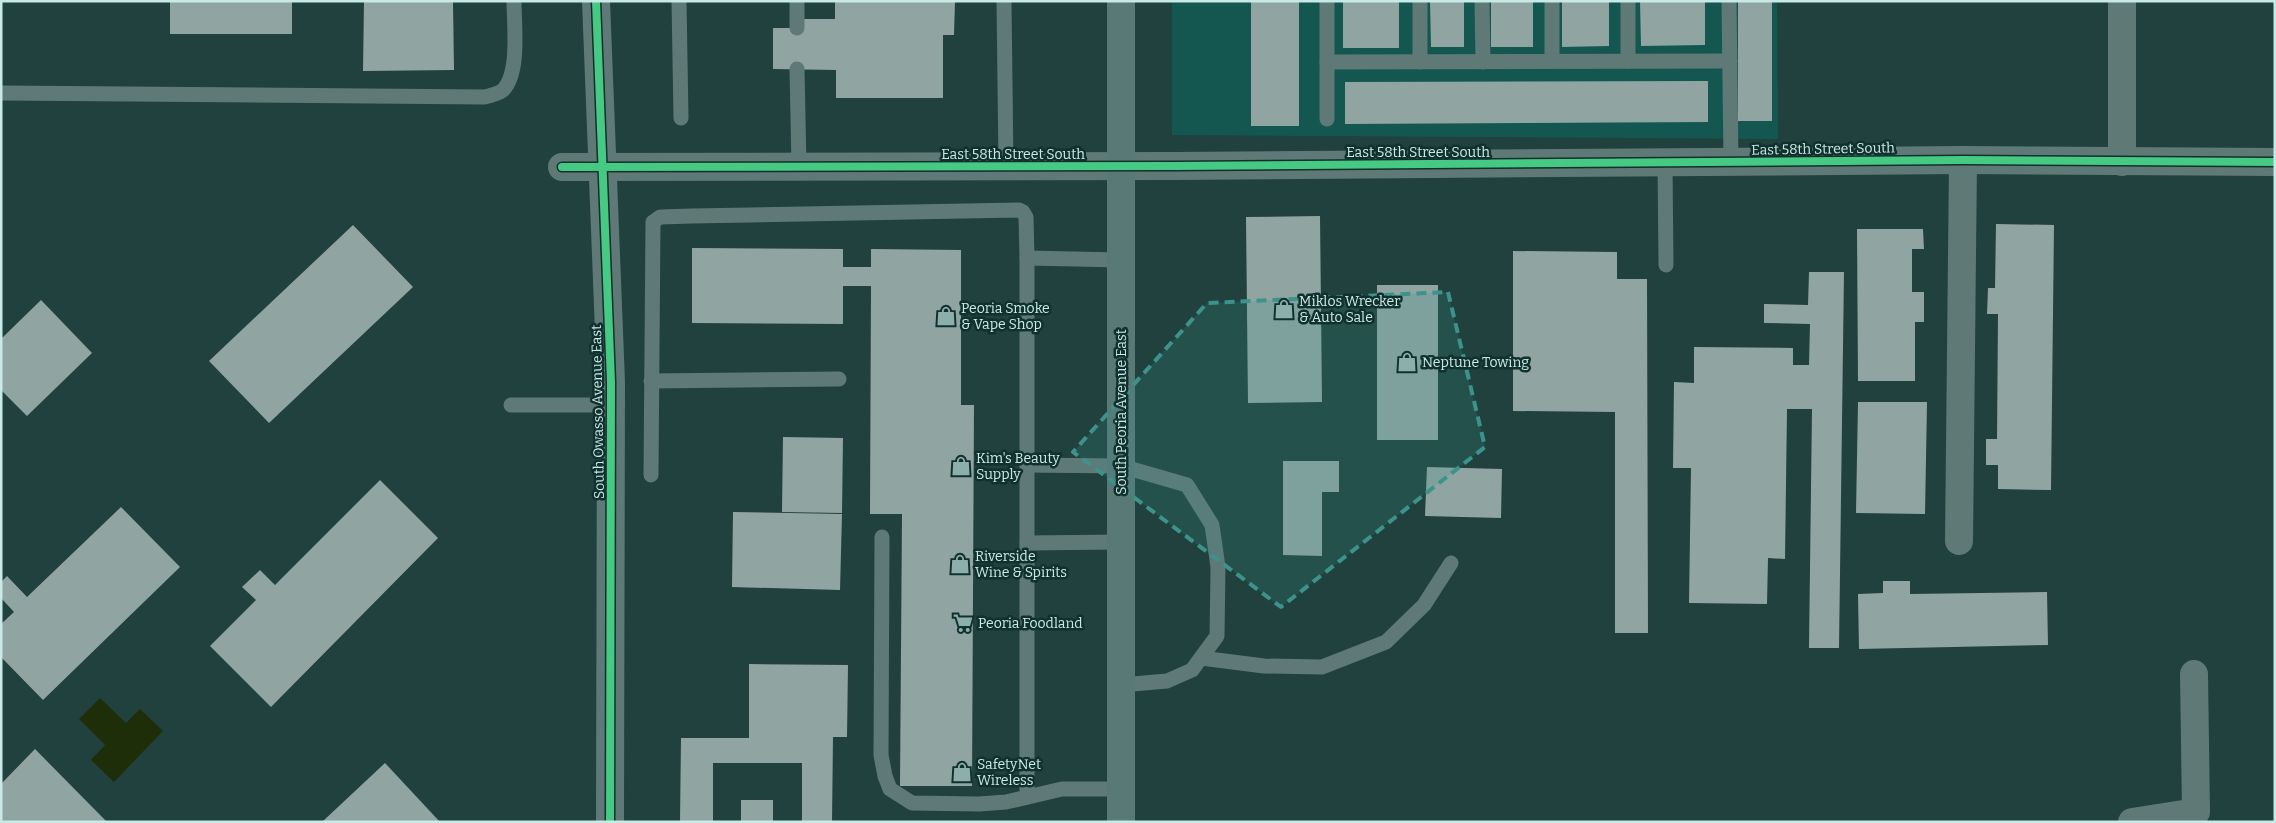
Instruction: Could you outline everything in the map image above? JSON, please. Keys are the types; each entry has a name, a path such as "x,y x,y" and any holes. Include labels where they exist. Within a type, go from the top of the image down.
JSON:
{"main road":[{"name":"South Peoria Avenue East","path":"1121,1 1121,822"}],"street":[{"name":"South Owasso Avenue East","path":"596,1 612,405 610,822"},
{"path":"2122,1 2122,162"},
{"name":"East 58th Street South","path":"562,167 1006,167 1963,160 2275,162"},
{"path":"1959,541 1963,160"},
{"path":"2132,822 2196,812 2194,674"}],"lane":[{"path":"1,93 485,97 502,92 510,81 514,63 514,1"},
{"path":"679,1 681,118"},
{"path":"797,1 797,28"},
{"path":"1004,1 1006,167"},
{"path":"1327,1 1327,119"},
{"path":"1420,1 1420,62"},
{"path":"1482,1 1483,62"},
{"path":"1552,1 1552,61"},
{"path":"1628,1 1628,61"},
{"path":"1729,1 1731,162"},
{"path":"1327,62 1730,61"},
{"path":"798,69 799,167"},
{"path":"1664,162 1666,265"},
{"path":"651,475 653,222 660,217 1020,210 1024,212 1026,217 1027,258 1027,796"},
{"path":"1027,258 1121,260"},
{"path":"651,381 839,380"},
{"path":"511,405 612,405"},
{"path":"1027,465 1121,466 1187,485 1212,525 1218,568 1217,636 1192,670 1167,682 1121,685"},
{"path":"882,537 881,755 885,776 890,789 912,803 924,804 1006,802 1062,789 1121,789"},
{"path":"1027,543 1121,542"},
{"path":"1201,658 1264,666 1322,667 1386,642 1424,605 1452,563"}],"highlighted area":[{"path":"1448,292 1485,447 1281,607 1073,452 1207,303"}],"shaded area":[{"path":"1172,1 1777,1 1778,139 1172,135"},
{"path":"100,698 126,723 140,709 163,731 114,782 91,760 105,745 79,719"}],"building":[{"path":"170,1 292,1 292,34 170,34"},
{"path":"364,1 453,1 454,70 363,71"},
{"path":"835,1 955,1 954,35 943,35 943,98 836,98 836,70 773,69 773,28 802,28 802,19 835,19"},
{"path":"1251,1 1299,1 1299,126 1251,126"},
{"path":"1343,1 1399,1 1399,48 1343,48"},
{"path":"1430,1 1464,1 1464,47 1431,47"},
{"path":"1491,1 1533,1 1533,47 1491,47"},
{"path":"1562,1 1609,1 1609,46 1562,47"},
{"path":"1640,1 1705,1 1705,45 1641,46"},
{"path":"1738,1 1772,1 1772,121 1738,121"},
{"path":"1708,81 1708,122 1345,124 1345,82"},
{"name":"Miklos Wrecker & Auto Sale","path":"1320,216 1322,402 1248,403 1246,217"},
{"path":"1996,224 2054,225 2051,490 1998,489 1998,465 1986,465 1986,439 1997,439 1998,314 1987,314 1988,288 1995,288"},
{"path":"353,225 413,287 269,423 209,361"},
{"path":"1857,229 1923,229 1924,249 1912,249 1912,292 1924,292 1924,322 1915,322 1915,381 1858,381"},
{"path":"692,248 843,249 843,267 871,267 871,249 961,250 961,405 974,405 972,786 900,786 902,514 870,514 871,286 843,286 843,324 692,323"},
{"path":"1513,251 1617,252 1617,279 1647,279 1648,633 1615,633 1615,412 1513,411"},
{"path":"1809,272 1844,272 1839,648 1809,648 1812,409 1787,409 1785,559 1768,558 1767,604 1689,603 1691,468 1673,468 1674,382 1694,383 1694,347 1793,348 1793,365 1809,365 1810,324 1764,323 1764,304 1808,305"},
{"name":"Neptune Towing","path":"1377,285 1438,285 1438,440 1377,440"},
{"path":"41,300 92,353 27,416 1,390 1,339"},
{"path":"1858,402 1927,402 1925,514 1856,513"},
{"path":"783,437 843,438 842,513 782,512"},
{"path":"1283,461 1339,461 1339,492 1322,492 1322,556 1283,555"},
{"path":"1427,467 1502,469 1501,518 1425,516"},
{"path":"380,480 438,538 271,707 210,646 256,600 242,587 260,570 275,585"},
{"path":"121,507 180,567 43,700 1,657 1,624 14,612 1,598 1,582 7,576 27,597"},
{"path":"733,512 842,514 840,590 732,587"},
{"path":"1883,581 1910,581 1910,594 2047,592 2048,645 1859,649 1858,594 1883,593"},
{"path":"749,664 848,665 847,737 833,737 832,822 802,822 802,763 713,763 713,822 680,822 681,738 749,738"},
{"path":"35,749 107,822 1,821 1,784"},
{"path":"385,763 440,822 322,822"},
{"path":"741,800 773,800 773,822 741,822"}],"cycle path":[{"path":"596,1 611,382 610,822"},
{"path":"562,167 1174,166 1963,160 2275,162"}],"place":[{"name":"Miklos Wrecker & Auto Sale","path":"1284,309"},
{"name":"Peoria Smoke & Vape Shop","path":"946,316"},
{"name":"Neptune Towing","path":"1407,362"},
{"name":"Kim's Beauty Supply","path":"961,466"},
{"name":"Riverside Wine & Spirits","path":"960,564"},
{"name":"Peoria Foodland","path":"963,623"},
{"name":"SafetyNet Wireless","path":"962,772"}]}
